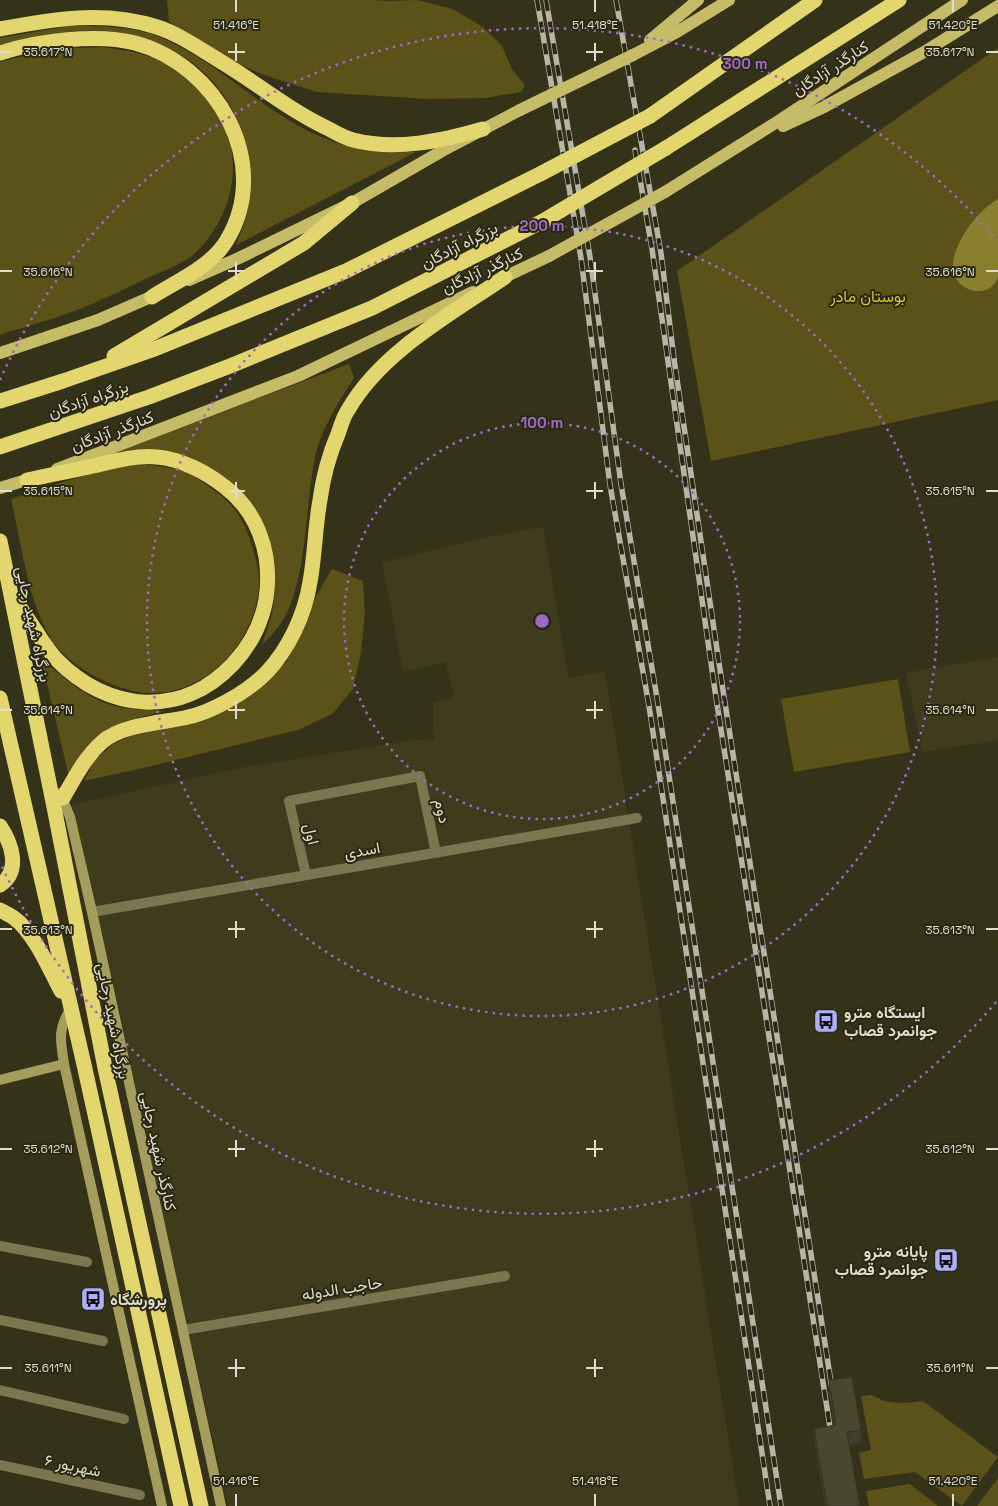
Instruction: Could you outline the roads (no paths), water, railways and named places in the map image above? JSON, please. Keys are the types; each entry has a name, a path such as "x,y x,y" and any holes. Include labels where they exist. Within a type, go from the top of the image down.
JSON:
{"highway":[{"name":"بزرگراه آزادگان","path":"0,401 152,350 346,272 650,116 815,0"},
{"name":"بزرگراه آزادگان","path":"0,447 158,393 372,308 544,222 666,148 898,0"},
{"path":"0,30 49,20 91,17 135,21 158,28 189,43 245,76 292,109 352,140 386,145 422,143 447,139 483,129"},
{"path":"0,53 49,42 83,39 133,42 149,47 181,64 216,98 238,140 242,166 242,188 239,209 234,225 226,241 215,255 200,267 152,297"},
{"path":"85,374 304,243 352,204"},
{"path":"63,798 87,759 102,742 125,730 186,718 214,707 238,694 266,673 288,644 303,610 310,584 320,500 330,454 347,410 367,383 387,362 414,340 505,277"},
{"path":"10,592 55,659 76,678 118,699 139,702 177,700 204,688 227,671 254,637 264,612 268,593 268,571 264,547 258,530 246,508 232,492 216,479 197,468 158,457 142,457 114,460 27,480"},
{"name":"بزرگراه شهید رجایی","path":"0,541 49,779 105,1068 201,1506"},
{"path":"0,698 181,1506"},
{"path":"0,826 7,837 12,852 12,867 8,879 0,885"},
{"path":"0,910 15,918 29,934 40,951 70,1010"}],"main road":[{"path":"633,55 698,0"},
{"path":"0,353 98,320 239,258 352,204 442,151 677,32 729,0"},
{"name":"کنارگذر آزادگان","path":"4,487 27,480 298,376 549,256 665,192 740,146 962,0"},
{"path":"740,146 824,107 924,52 998,6"}],"street":[{"name":"اول","path":"306,875 289,800 420,776"},
{"name":"دوم","path":"420,776 436,853"},
{"name":"کنارگذر شهید رجایی","path":"49,779 63,798 70,817 221,1506"},
{"name":"اسدی","path":"92,912 637,818"},
{"path":"70,1010 63,1021 60,1033 64,1064 162,1506"},
{"path":"0,1080 64,1064"},
{"path":"0,1246 87,1262"},
{"name":"حاجب الدوله","path":"182,1330 506,1276"},
{"path":"0,1320 103,1341"},
{"path":"0,1390 124,1419"},
{"name":"شهریور ۶","path":"0,1465 140,1495"}],"railway":[{"path":"537,0 581,258 610,485 649,706 770,1506"},
{"path":"546,0 590,257 621,484 658,704 781,1506"},
{"path":"616,0 661,253 674,359 723,690 833,1395"},
{"path":"635,150 652,249 715,691 832,1440"}],"place":[{"name":"ایستگاه مترو جوانمرد قصاب","path":"826,1021"},
{"name":"پایانه مترو جوانمرد قصاب","path":"946,1260"},
{"name":"پرورشگاه","path":"93,1299"}],"park label":[{"name":"بوستان مادر","path":"868,296"}]}
